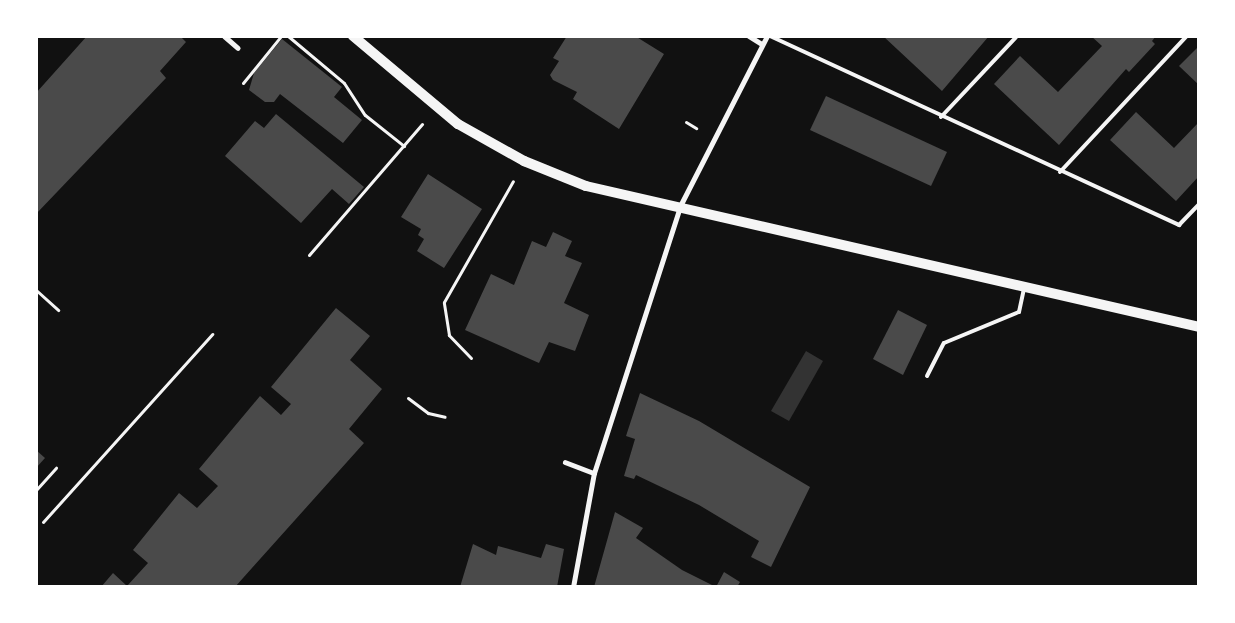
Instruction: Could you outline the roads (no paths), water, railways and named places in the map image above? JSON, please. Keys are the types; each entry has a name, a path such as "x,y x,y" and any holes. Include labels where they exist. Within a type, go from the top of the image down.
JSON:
{"main road":[{"path":"353,36 435,108 524,161 606,193 680,206 1199,327"}],"street":[{"path":"224,36 238,48"},
{"path":"749,36 762,44"},
{"path":"573,587 594,473 680,206 762,44 769,36"},
{"path":"565,462 594,473"}],"lane":[{"path":"769,36 1060,172 1179,225 1199,204"},
{"path":"942,117 1017,36"},
{"path":"1060,172 1187,36"},
{"path":"927,376 944,343 1019,312 1024,286"}]}
